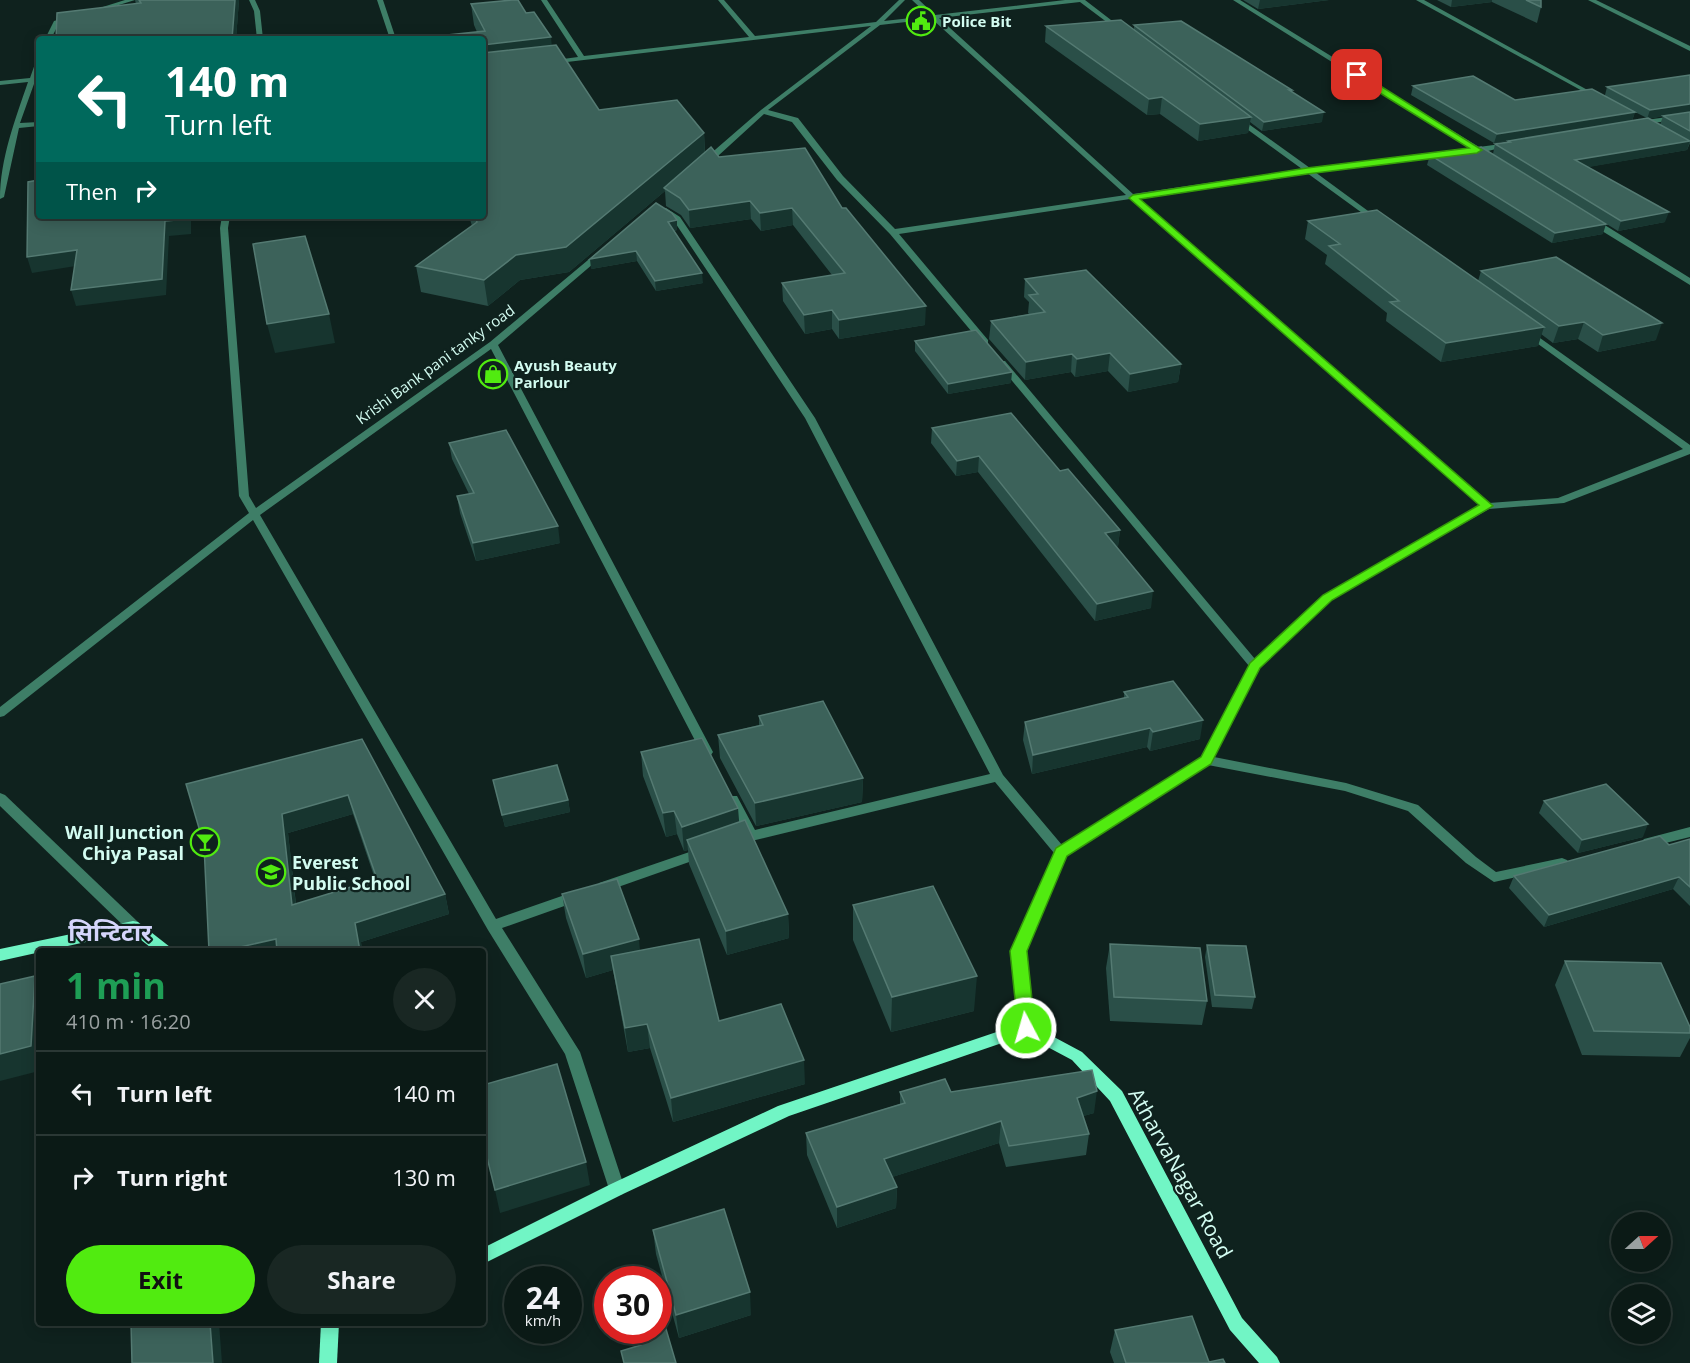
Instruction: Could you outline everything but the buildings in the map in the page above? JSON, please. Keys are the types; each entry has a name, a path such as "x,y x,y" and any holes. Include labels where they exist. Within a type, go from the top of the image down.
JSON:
{"street":[{"path":"89,12 132,0"},
{"path":"252,0 257,11 260,36"},
{"path":"380,0 392,36"},
{"path":"544,0 582,58"},
{"path":"721,0 753,38"},
{"path":"693,174 763,111 878,24 902,0"},
{"path":"915,0 1133,198 1487,506"},
{"path":"538,64 1081,0 1128,36"},
{"path":"1236,0 1488,156"},
{"path":"1419,0 1604,100"},
{"path":"1591,0 1690,49"},
{"path":"49,36 56,22 78,15"},
{"path":"0,197 16,126 36,67"},
{"path":"0,83 30,80"},
{"path":"763,111 795,120 840,178 893,232 991,349"},
{"path":"1232,114 1384,227"},
{"path":"1634,121 1645,122 1690,116"},
{"path":"1645,122 1654,127"},
{"path":"16,126 36,124"},
{"path":"893,232 1307,171 1522,143"},
{"path":"648,214 666,198"},
{"path":"657,206 677,219 810,418 998,777 1061,852"},
{"path":"226,219 224,228 244,496 493,926 572,1052 617,1189"},
{"path":"1589,219 1690,282"},
{"name":"Krishi Bank pani tanky road","path":"0,713 253,515 493,344 612,244"},
{"path":"1518,325 1690,450"},
{"path":"493,344 712,762"},
{"path":"998,358 1255,666"},
{"path":"486,1254 617,1189 784,1111 1026,1028 1018,951 1061,852 1206,760 1255,666 1328,597 1487,506 1560,501 1690,450"},
{"path":"1206,760 1346,787 1413,808 1471,860 1494,877 1571,862"},
{"path":"493,926 751,835 998,777"},
{"path":"729,793 751,835"},
{"path":"0,798 133,926 161,948"},
{"path":"1636,846 1690,832"},
{"path":"0,955 133,926"},
{"name":"AtharvaNagar Road","path":"1026,1028 1077,1056 1116,1096 1236,1324 1271,1363"},
{"path":"328,1363 330,1326"}],"place":[{"name":"Police Bit","path":"921,21"},
{"name":"Ayush Beauty Parlour","path":"493,374"},
{"name":"Wall Junction Chiya Pasal","path":"205,842"},
{"name":"Everest Public School","path":"271,872"}],"district":[{"name":"सिन्टिटार","path":"110,931"}],"route":[{"path":"1026,1028 1018,951 1061,852 1206,760 1255,666 1328,597 1487,506 1133,198 1307,171 1477,150 1357,75"}]}
